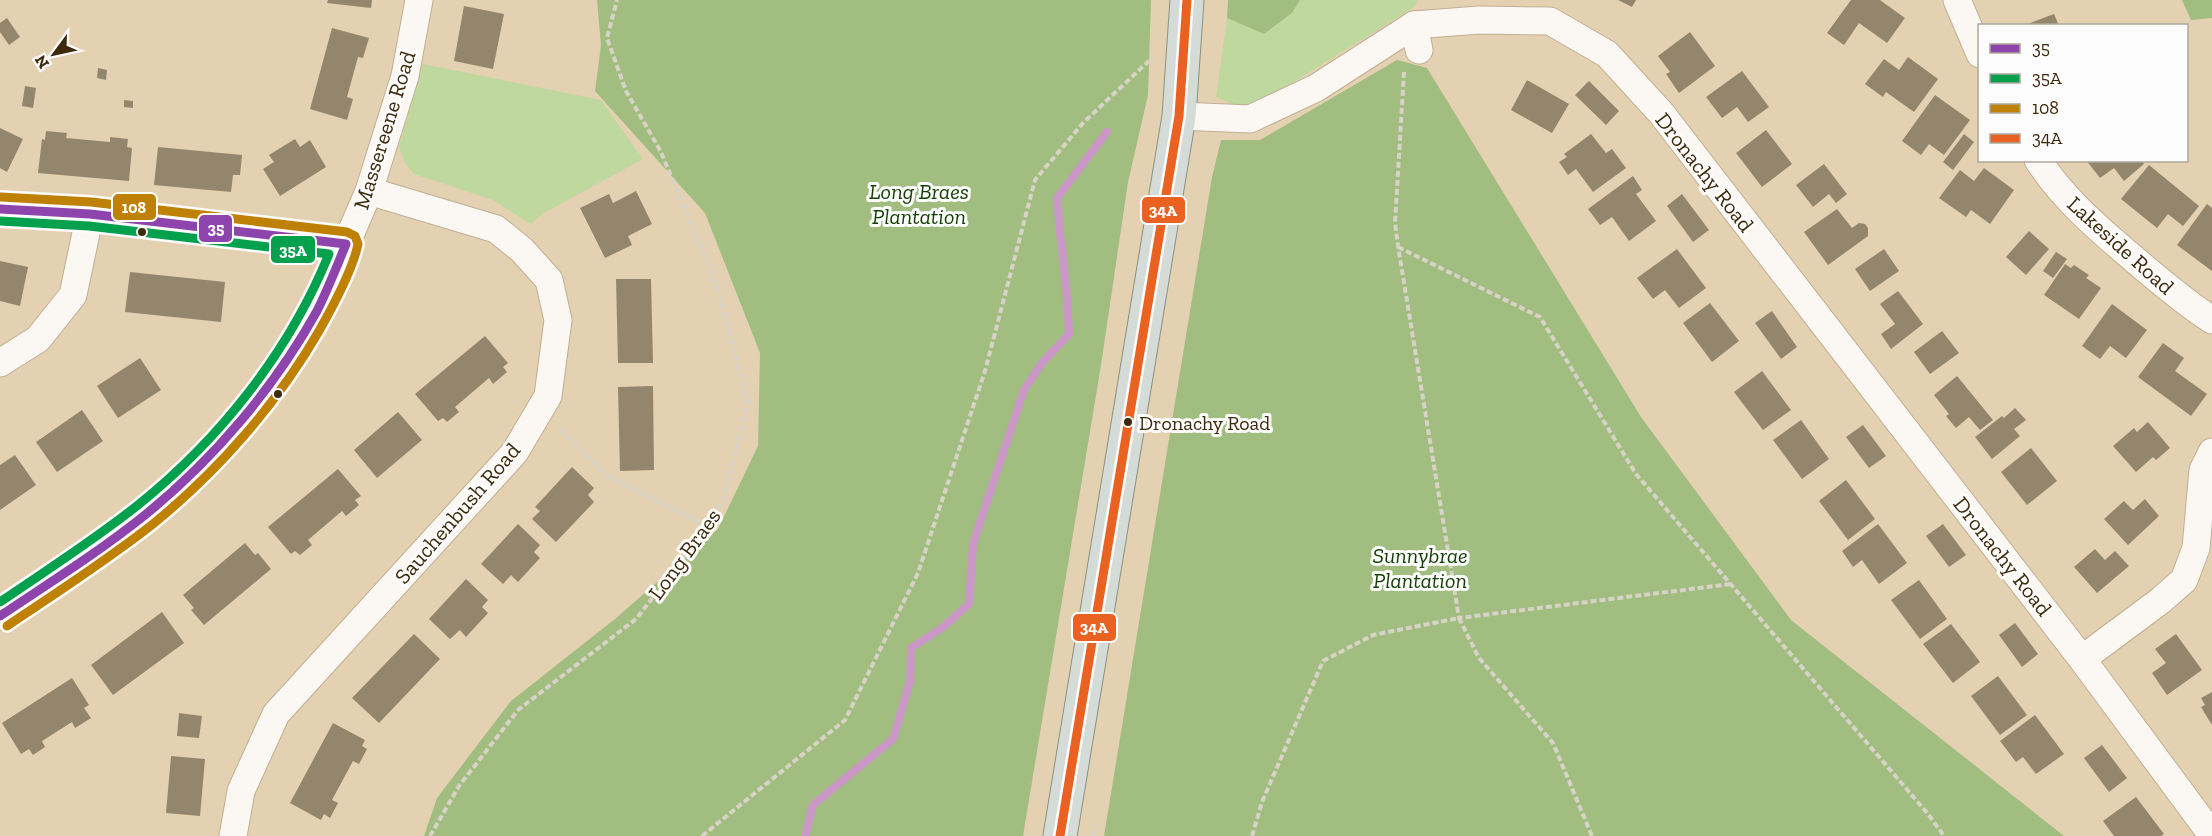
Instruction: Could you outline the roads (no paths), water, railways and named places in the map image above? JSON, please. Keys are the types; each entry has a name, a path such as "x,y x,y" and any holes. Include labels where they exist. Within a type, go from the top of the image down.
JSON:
{"main road":[{"path":"1060,836 1179,116 1186,14"}],"street":[{"name":"Massereene Road","path":"0,616 165,498 203,462 242,419 301,337 318,309 369,191 405,76 419,0"},
{"path":"1957,0 1978,49"},
{"name":"Dronachy Road","path":"1179,116 1250,119 1316,88 1412,36 1479,20 1555,11 1606,54 1660,113 2082,659 2212,834"},
{"name":"Lakeside Road","path":"2039,162 2051,181 2106,236 2185,303 2212,320"},
{"name":"Sauchenbush Road","path":"233,836 241,791 276,714 515,452 548,396 558,320 549,280 522,250 496,229 369,191"},
{"path":"0,209 90,214 346,244"},
{"path":"0,363 38,339 73,294 90,214"},
{"path":"2082,659 2160,602 2184,580 2196,548 2203,470 2212,452"}],"waterway":[{"path":"805,836 813,805 893,739 910,682 911,648 942,628 969,604 973,544 1024,390 1042,363 1069,334 1057,198 1107,132"}],"place":[{"name":"Dronachy Road","path":"1128,422"}],"park label":[{"name":"Long Braes Plantation","path":"919,204"},
{"name":"Sunnybrae Plantation","path":"1420,568"}]}
